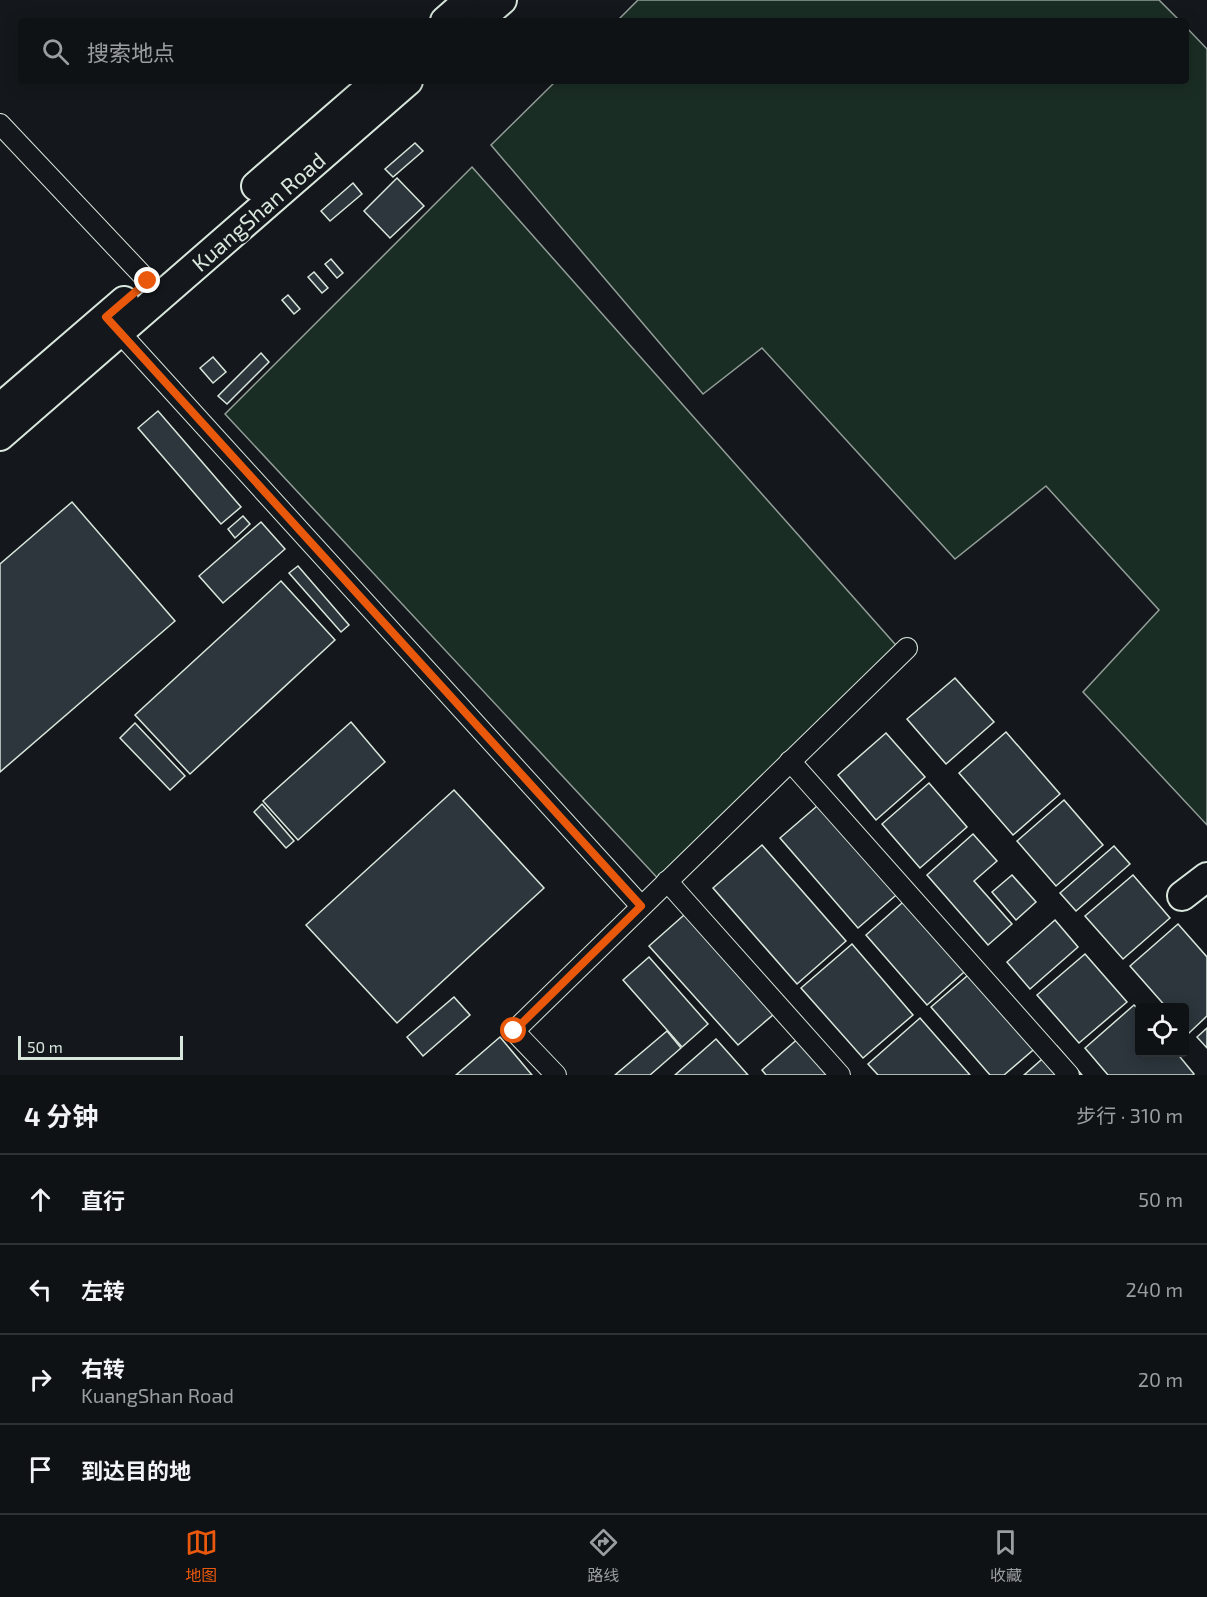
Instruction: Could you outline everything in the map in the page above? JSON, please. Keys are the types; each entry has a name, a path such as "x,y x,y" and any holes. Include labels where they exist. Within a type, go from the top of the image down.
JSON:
{"main road":[{"path":"448,18 469,0"},
{"path":"481,18 502,0"},
{"name":"KuangShan Road","path":"0,436 112,324 148,281 373,84"},
{"name":"KuangShan Road","path":"0,408 112,324 404,84"},
{"path":"1182,896 1207,877"}],"street":[{"path":"0,124 148,281"},
{"path":"112,324 641,906"},
{"path":"556,1075 514,1031 907,648"},
{"path":"790,761 1069,1075"},
{"path":"667,881 840,1075"}],"green space":[{"path":"638,0 1159,0 1177,18 620,18"},
{"path":"1189,30 1207,49 1207,825 1083,692 1159,610 1046,486 955,559 762,348 703,394 491,145 553,84 1189,84"},
{"path":"472,167 902,652 664,885 225,414"}],"building":[{"path":"415,143 423,151 393,177 385,169"},
{"path":"397,178 424,206 390,238 364,211"},
{"path":"353,183 362,194 330,221 321,211"},
{"path":"331,259 343,273 337,278 325,264"},
{"path":"314,272 328,288 322,293 308,277"},
{"path":"288,295 300,309 294,314 282,300"},
{"path":"261,353 269,362 227,404 218,396"},
{"path":"213,357 226,372 213,383 200,368"},
{"path":"158,411 241,507 221,524 138,428"},
{"path":"72,502 175,621 0,772 0,564"},
{"path":"243,516 250,524 235,538 228,529"},
{"path":"261,522 285,549 223,603 199,576"},
{"path":"298,566 349,625 341,632 289,573"},
{"path":"281,581 335,640 190,774 135,715"},
{"path":"955,678 994,722 946,764 907,719"},
{"path":"351,722 385,762 298,840 263,801"},
{"path":"135,723 185,776 170,790 120,738"},
{"path":"1006,732 1060,794 1013,835 959,773"},
{"path":"886,733 925,777 876,820 838,775"},
{"path":"929,783 967,827 920,868 882,824"},
{"path":"454,790 544,888 397,1023 306,925"},
{"path":"831,794 909,884 858,928 780,838"},
{"path":"1064,800 1103,845 1056,886 1017,841"},
{"path":"262,804 294,841 286,848 254,812"},
{"path":"973,834 997,861 974,881 1012,924 988,945 927,875"},
{"path":"762,845 846,941 797,984 713,888"},
{"path":"1114,846 1130,864 1076,911 1060,893"},
{"path":"1012,875 1036,902 1016,920 992,892"},
{"path":"1133,875 1170,918 1123,959 1085,916"},
{"path":"911,895 972,965 927,1005 866,935"},
{"path":"692,908 781,1008 738,1045 649,946"},
{"path":"1055,920 1078,947 1030,989 1007,962"},
{"path":"1178,924 1207,957 1207,1016 1189,1033 1189,1003 1163,1003 1130,966"},
{"path":"852,944 913,1015 863,1058 801,988"},
{"path":"1085,954 1127,1002 1079,1043 1037,995"},
{"path":"649,957 708,1024 682,1047 623,980"},
{"path":"981,964 1046,1039 1004,1075 990,1075 931,1007"},
{"path":"454,997 470,1015 423,1056 407,1037"},
{"path":"1134,1005 1135,1057 1180,1057 1194,1074 1108,1075 1085,1048"},
{"path":"920,1018 970,1075 878,1075 868,1064"},
{"path":"1207,1028 1207,1048 1197,1037"},
{"path":"808,1030 848,1075 766,1075 762,1070"},
{"path":"667,1031 681,1048 650,1075 615,1075"},
{"path":"500,1037 532,1075 456,1075"},
{"path":"716,1039 748,1075 675,1075"},
{"path":"1057,1046 1082,1075 1024,1075"}],"route":[{"path":"148,281 106,317 641,906 514,1031"}]}
